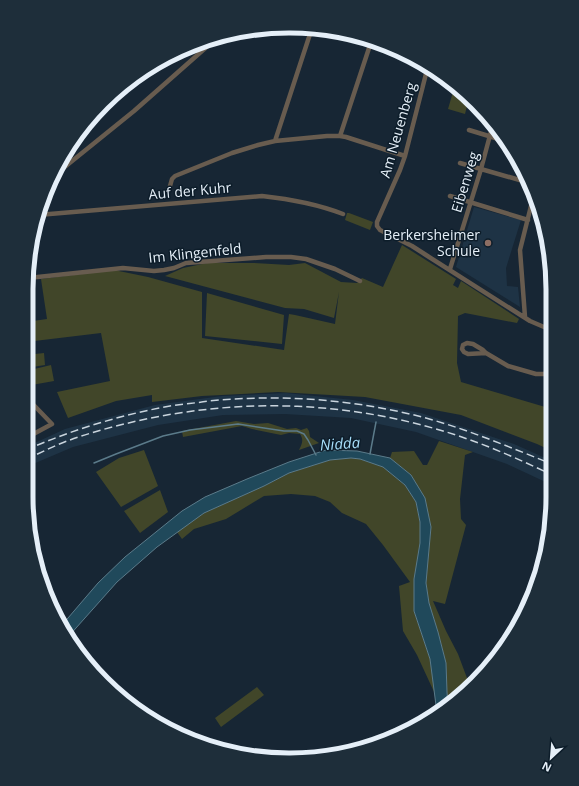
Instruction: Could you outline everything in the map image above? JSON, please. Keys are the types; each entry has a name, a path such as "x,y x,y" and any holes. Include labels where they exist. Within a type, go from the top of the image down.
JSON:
{"street":[{"path":"275,141 310,34"},
{"path":"340,136 370,46"},
{"path":"63,168 134,111 207,47"},
{"name":"Am Neuenberg","path":"426,72 405,156 377,222 377,226 380,230 412,246 450,269"},
{"path":"469,130 497,138"},
{"name":"Eibenweg","path":"450,269 492,131"},
{"path":"170,186 172,179 175,176 232,153 275,141 340,136 405,156"},
{"path":"460,163 522,181"},
{"name":"Auf der Kuhr","path":"45,214 262,196 312,204 343,214"},
{"path":"450,196 528,220"},
{"path":"525,317 520,250 531,205"},
{"name":"Im Klingenfeld","path":"34,277 123,268 154,271 174,268 186,263 266,257 290,257 306,259 335,268 360,282"},
{"path":"450,269 525,317 546,328"},
{"path":"486,353 468,354 462,349 463,345 468,343 473,344 508,366 536,374 546,373"},
{"path":"33,404 52,424 33,434"}],"shaded area":[{"name":"Berkersheimer Schule","path":"474,207 521,220 506,268 507,286 518,287 520,307 456,267"},
{"path":"286,393 353,400 421,413 514,444 546,458 546,482 507,464 416,432 351,418 285,414 223,415 158,425 73,447 33,464 33,444 65,429 155,405 222,396"},
{"path":"326,450 357,451 390,458 411,475 425,498 431,527 426,583 429,603 446,663 447,699 436,707 430,659 414,611 414,579 420,543 420,522 416,502 405,485 383,467 360,459 351,458 330,460 289,473 204,513 157,547 117,582 72,633 67,625 65,621 98,583 125,557 182,511 205,497 289,462"}],"green space":[{"path":"453,92 467,105 465,114 448,109"},
{"path":"347,213 373,222 370,230 345,220"},
{"path":"402,245 456,279 453,285 458,288 461,281 519,319 517,323 465,313 458,316 457,363 461,382 546,407 546,448 461,415 365,397 278,392 202,396 152,402 152,395 116,401 68,418 57,392 110,381 101,333 33,341 33,321 47,319 41,279 114,270 148,277 202,292 202,338 284,350 289,314 335,324 339,292 334,318 304,309 285,308 165,276 183,268 207,263 289,265 305,263 341,282 357,283 362,278 383,287"},
{"path":"207,293 284,315 282,344 205,336"},
{"path":"44,353 45,365 33,367 33,354"},
{"path":"51,365 54,381 33,385 33,369"},
{"path":"236,421 254,424 268,423 287,429 296,428 301,430 307,428 310,437 319,443 299,450 302,442 300,434 289,433 281,435 242,426 183,437 182,431"},
{"path":"439,441 473,452 465,455 460,499 461,519 466,525 445,604 433,601 458,654 468,681 447,699 446,663 429,603 426,583 431,527 411,475 390,458 392,452 414,451 423,465 427,465"},
{"path":"144,450 158,486 121,507 96,472 119,458"},
{"path":"351,458 360,459 383,467 405,485 416,502 420,522 420,543 414,579 414,611 430,659 435,694 417,655 403,631 399,586 410,582 366,524 342,513 330,502 315,496 291,494 264,496 226,519 194,529 182,539 177,532 204,513 289,473 330,460"},
{"path":"160,490 168,512 140,533 124,511"},
{"path":"257,687 264,695 221,727 215,718"}],"waterway":[{"path":"370,454 376,422"},
{"name":"Nidda","path":"94,463 163,436 190,430 238,424 284,431 297,431 304,434 316,455"}],"railway":[{"path":"33,447 96,424 170,406 236,399 289,398 343,402 422,417 472,433 546,462"},
{"path":"33,456 78,437 137,421 214,409 252,406 291,406 329,409 405,421 443,431 485,445 546,472"}],"place":[{"name":"Berkersheimer Schule","path":"488,243"}]}
